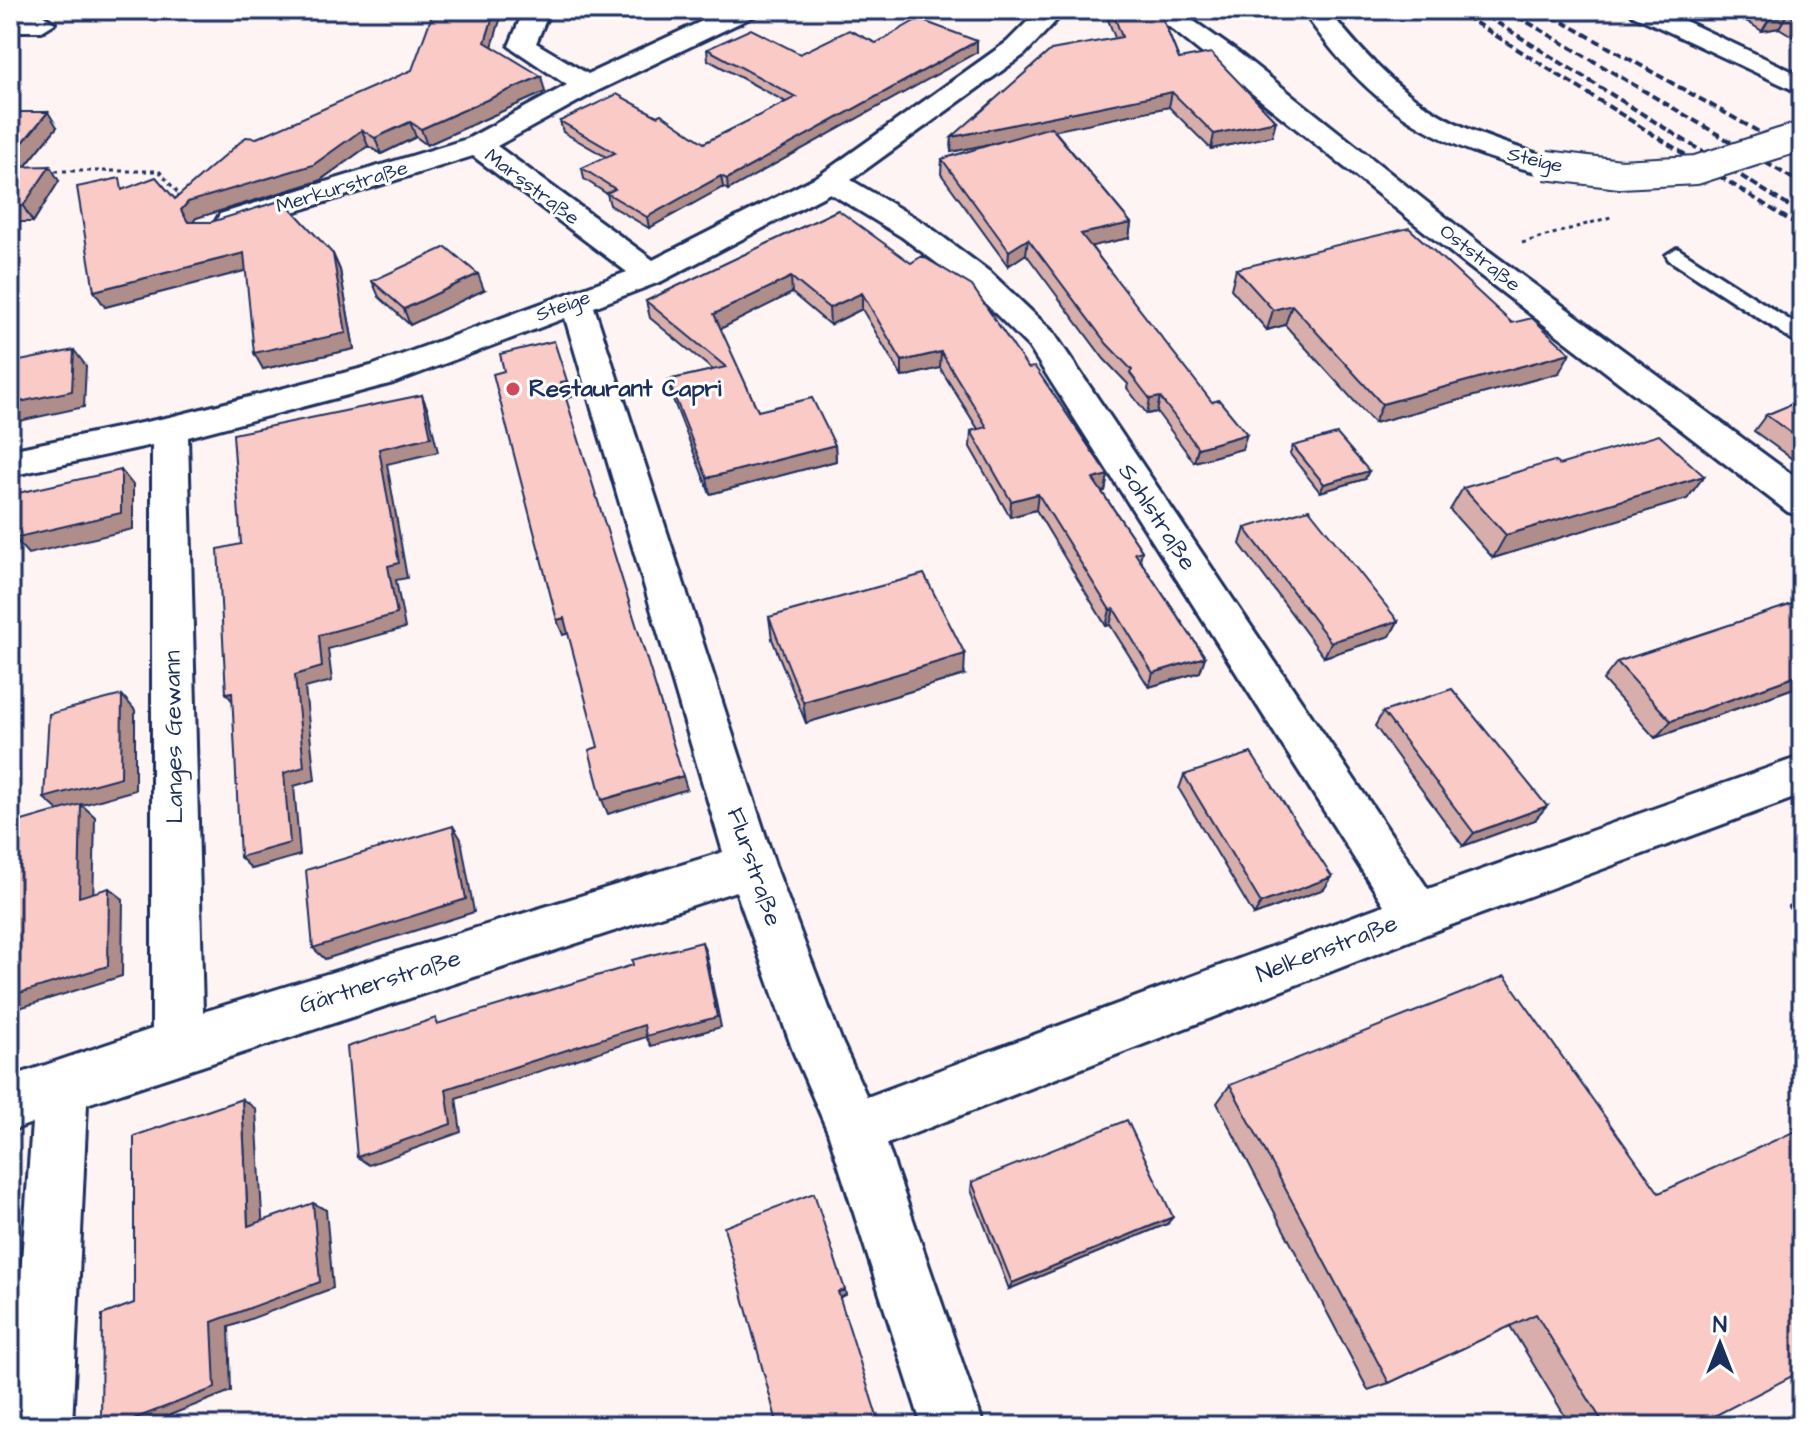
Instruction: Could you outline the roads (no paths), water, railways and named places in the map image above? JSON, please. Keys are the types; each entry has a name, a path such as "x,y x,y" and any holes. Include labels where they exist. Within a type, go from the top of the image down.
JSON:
{"street":[{"path":"537,10 522,46 587,85"},
{"name":"Marsstraße","path":"651,274 477,145 587,85 747,10"},
{"name":"Steige","path":"10,463 170,429 381,375 651,274 831,181 1016,48 1053,10"},
{"name":"Oststraße","path":"1161,10 1230,59 1475,256 1802,502"},
{"name":"Steige","path":"1315,10 1386,93 1437,125 1491,150 1546,165 1620,174 1696,170 1802,136"},
{"path":"1642,10 1802,86"},
{"path":"10,23 42,23"},
{"name":"Merkurstraße","path":"208,228 477,145"},
{"name":"Sohlstraße","path":"831,181 913,230 980,280 1041,340 1418,915"},
{"name":"Flurstraße","path":"576,301 751,865 819,1051 854,1129 953,1426"},
{"name":"Langes Gewann","path":"170,429 178,1046"},
{"name":"Nelkenstraße","path":"854,1129 1418,915 1802,775"},
{"name":"Gärtnerstraße","path":"36,1096 178,1046 751,865"},
{"path":"36,1096 41,1426"}],"lane":[{"path":"1677,255 1802,339"}],"railway":[{"path":"1455,10 1802,228"},
{"path":"1477,10 1792,208"},
{"path":"1507,10 1802,184"},
{"path":"1542,10 1802,156"}],"place":[{"name":"Restaurant Capri","path":"513,389"}]}
